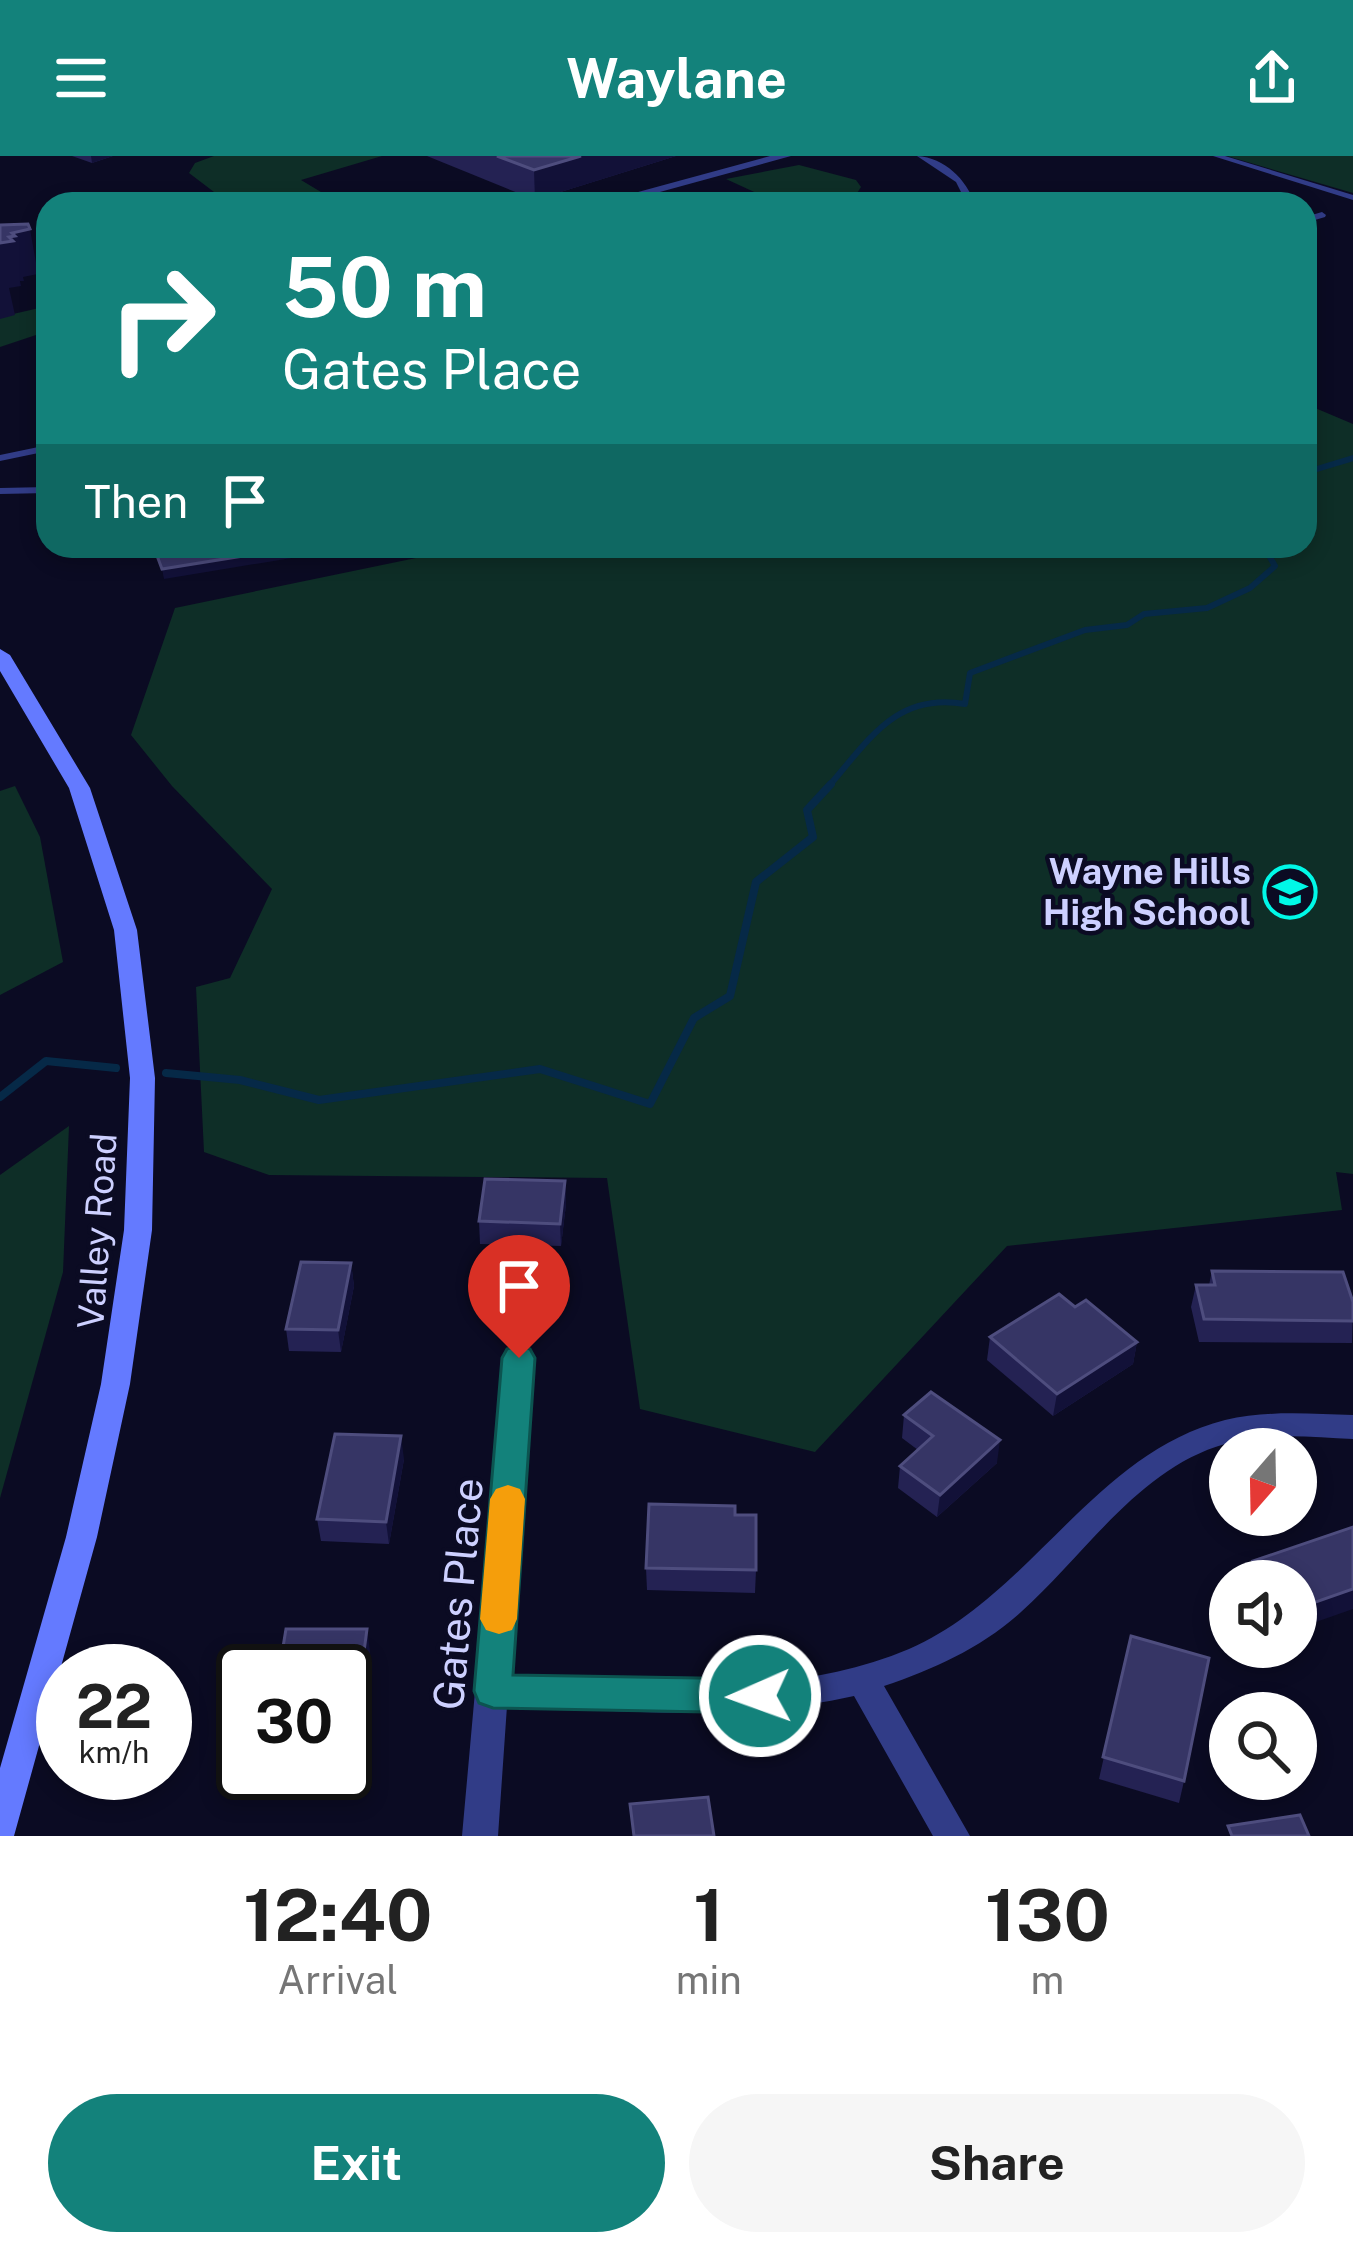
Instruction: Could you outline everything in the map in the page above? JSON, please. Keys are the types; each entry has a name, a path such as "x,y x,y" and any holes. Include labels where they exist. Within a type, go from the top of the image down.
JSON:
{"main road":[{"name":"Valley Road","path":"0,655 53,732 96,825 114,888 136,1009 141,1117 136,1266 124,1355 65,1611 0,1827"}],"street":[{"path":"647,192 785,156"},
{"name":"Gates Place","path":"480,1836 519,1358"},
{"path":"493,1691 726,1698 794,1694 862,1679 914,1661 1007,1605 1139,1476 1174,1453 1212,1436 1252,1427 1353,1427"},
{"path":"862,1679 952,1836"}],"lane":[{"path":"921,156 955,175 968,192"},
{"path":"1217,156 1353,198"},
{"path":"1317,216 1322,215"},
{"path":"0,458 36,450"},
{"path":"0,491 36,490"}],"green space":[{"path":"214,156 382,156 301,180 321,192 214,192 189,173 195,163"},
{"path":"1227,156 1353,156 1353,193"},
{"path":"799,165 856,180 861,187 858,192 754,192 726,179"},
{"path":"36,309 36,335 0,347 0,317"},
{"path":"1317,409 1353,424 1353,1174 1336,1172 1342,1210 1007,1246 815,1452 640,1409 607,1178 269,1175 204,1152 196,987 230,978 272,889 172,786 131,735 175,608 416,558 1317,558"},
{"path":"15,786 40,837 63,962 0,995 0,791"},
{"path":"69,1126 63,1272 0,1498 0,1175"}],"building":[{"path":"497,156 581,156 534,170"},
{"path":"28,224 30,229 12,233 13,241 0,243 0,225"},
{"path":"158,558 230,558 162,569"},
{"path":"485,1179 565,1181 560,1224 479,1221"},
{"path":"301,1262 351,1263 338,1330 286,1329"},
{"path":"1212,1271 1343,1272 1353,1302 1353,1321 1204,1319 1196,1285 1215,1285"},
{"path":"1059,1294 1075,1307 1086,1300 1137,1342 1057,1394 990,1337"},
{"path":"931,1392 1000,1440 940,1495 900,1466 933,1436 904,1415"},
{"path":"335,1434 401,1436 386,1522 317,1519"},
{"path":"649,1504 735,1506 735,1515 756,1515 756,1570 646,1568"},
{"path":"1353,1527 1353,1589 1317,1602 1317,1560 1256,1560"},
{"path":"286,1629 367,1629 365,1644 284,1644"},
{"path":"1131,1636 1209,1658 1184,1781 1103,1757"},
{"path":"708,1797 714,1836 634,1836 630,1804"},
{"path":"1300,1815 1309,1836 1232,1836 1228,1826"}],"waterway":[{"path":"1317,469 1353,458"},
{"path":"828,787 871,737 902,713 920,705 965,704 970,673 1085,630 1127,625 1144,614 1207,608 1250,588 1275,566 1270,558"},
{"path":"166,1073 240,1080 319,1100 540,1069 650,1104 694,1018 730,996 756,882 813,837 807,810 831,784"},
{"path":"0,1097 46,1061 116,1068"}],"slow traffic":[{"path":"499,1619 508,1499"}],"place":[{"name":"Wayne Hills High School","path":"1290,892"}],"route":[{"path":"519,1358 493,1691 760,1696"}]}
